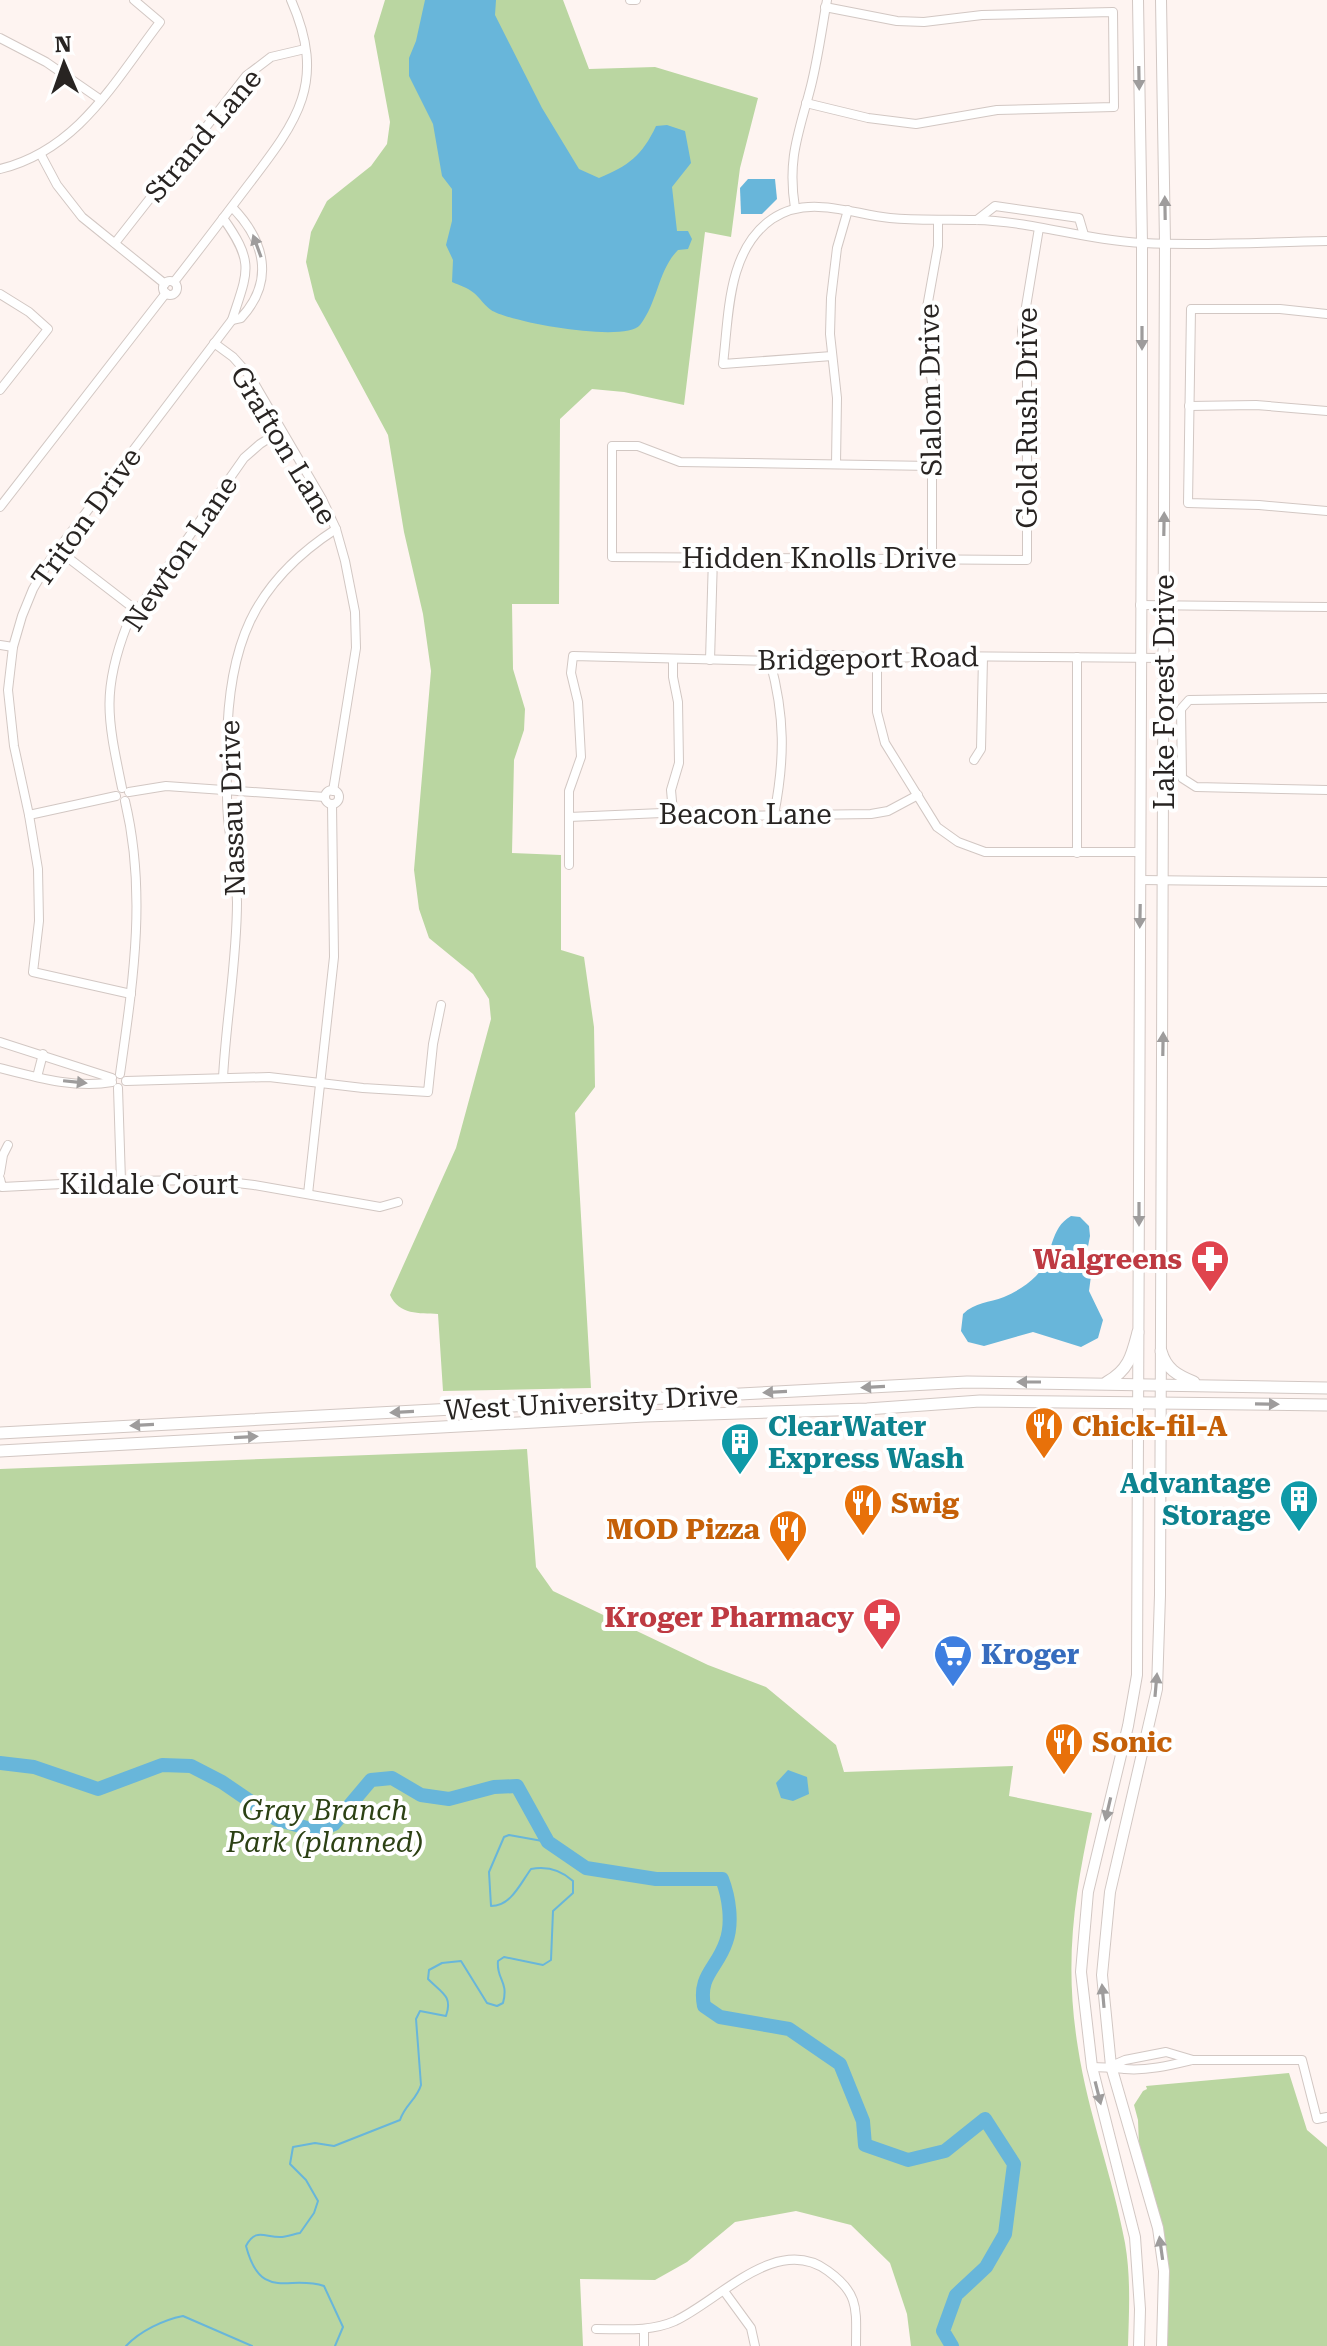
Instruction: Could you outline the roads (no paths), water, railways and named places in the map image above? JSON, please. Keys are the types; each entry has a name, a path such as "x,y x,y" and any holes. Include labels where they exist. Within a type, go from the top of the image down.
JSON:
{"highway":[{"path":"1107,1382 1121,1375 1130,1363 1138,1332"},
{"path":"1161,1351 1173,1373 1202,1385"},
{"name":"West University Drive","path":"0,1433 967,1382 1327,1388"},
{"path":"500,1425 516,1417 636,1411 647,1399"},
{"name":"West University Drive","path":"0,1451 980,1401 1327,1405"}],"main road":[{"name":"Lake Forest Drive","path":"1138,0 1142,243 1137,1675 1119,1766 1088,1892 1081,1972 1092,2067 1135,2237 1139,2346"},
{"name":"Lake Forest Drive","path":"1161,0 1165,243 1165,880 1160,1595 1157,1689 1110,1892 1102,1975 1111,2066 1158,2228 1164,2271 1162,2346"},
{"path":"1138,1594 1160,1595"},
{"path":"1119,1766 1139,1771"}],"street":[{"path":"0,169 41,155 69,135 101,100 160,22 134,0"},
{"path":"0,507 286,136 296,117 308,74 305,49 291,0"},
{"path":"795,208 792,158 826,3 897,21 924,22 982,15 1113,12 1114,107 988,111 916,124 868,118 806,103"},
{"path":"0,38 55,68 101,100"},
{"name":"Strand Lane","path":"115,243 246,76 271,57 305,49"},
{"path":"41,155 57,185 77,211 168,286"},
{"path":"832,356 723,364 735,273 744,252 757,232 773,218 795,208 824,206 877,216 938,221 977,220 1142,243 1327,241"},
{"path":"977,220 995,206 1079,218 1084,235"},
{"path":"223,218 244,253 246,280 261,282 262,258 257,242 246,222 232,207"},
{"path":"848,210 837,248 831,298 830,334 837,398 836,464 932,466"},
{"name":"Slalom Drive","path":"932,559 932,383 926,313 938,246 938,221"},
{"name":"Gold Rush Drive","path":"1027,560 1027,365 1022,331 1039,228"},
{"name":"Triton Drive","path":"131,994 33,972 39,886 29,815 5,725 4,710 13,647 33,589 58,550 232,320 246,280"},
{"name":"Triton Drive","path":"232,320 241,318 250,308 261,282"},
{"path":"0,294 29,312 48,329 0,390"},
{"path":"1327,314 1280,309 1191,309 1188,503 1327,511"},
{"name":"Grafton Lane","path":"214,343 233,357 250,376 322,499 336,529 352,595 356,648 330,797 335,940 308,1194"},
{"path":"1189,406 1256,405 1327,411"},
{"name":"Newton Lane","path":"121,1181 118,1081 137,940 138,901 134,843 109,720 108,694 116,654 136,610 244,458 280,431"},
{"name":"Hidden Knolls Drive","path":"836,464 680,462 638,446 612,446 612,557 1027,560"},
{"name":"Nassau Drive","path":"223,1078 237,916 227,789 228,701 232,674 243,636 261,600 305,551 336,529"},
{"path":"58,550 136,610"},
{"path":"710,660 713,557"},
{"path":"1140,605 1327,607"},
{"path":"0,645 13,647"},
{"name":"Bridgeport Road","path":"569,817 569,791 581,757 578,702 571,673 573,656 770,661 792,655 852,655 877,659 1163,658"},
{"path":"974,760 981,749 983,657"},
{"path":"1077,657 1077,853"},
{"path":"673,659 678,702 679,763 671,790 673,812"},
{"path":"877,659 877,712 885,743 937,827 958,842 985,852 1141,852"},
{"path":"770,661 781,700 782,774 774,815"},
{"path":"1327,698 1196,698 1186,702 1180,718 1180,771 1189,785 1205,788 1327,790"},
{"path":"29,815 166,786 330,797"},
{"name":"Beacon Lane","path":"569,817 673,812 871,814 888,811 918,795"},
{"path":"569,817 569,865"},
{"path":"1141,880 1327,882"},
{"path":"0,1068 37,1077 101,1085 118,1081 269,1077 428,1092 441,1005"},
{"path":"0,1042 118,1081"},
{"path":"37,1077 43,1054"},
{"name":"Kildale Court","path":"8,1145 0,1176 2,1187 121,1181 226,1181 380,1207 398,1202"},
{"path":"1111,2066 1166,2052 1193,2060"},
{"path":"1092,2067 1126,2069 1170,2066 1193,2060 1302,2060 1317,2119 1327,2117"},
{"path":"596,2329 644,2329 673,2322 759,2269 790,2257 820,2265 842,2281 856,2303 856,2346"},
{"path":"724,2291 751,2328 755,2346"},
{"path":"644,2329 644,2346"}],"water":[{"path":"425,0 496,0 495,15 542,108 579,169 599,178 633,159 656,126 667,125 685,131 691,163 672,187 677,231 688,231 692,239 688,249 678,250 671,258 640,325 630,330 592,332 521,320 491,310 472,291 452,282 453,260 446,245 452,221 452,189 442,176 433,124 409,76 409,58"},
{"path":"748,179 775,179 777,199 762,214 741,214 740,188"},
{"path":"1071,1216 1080,1217 1089,1226 1086,1257 1091,1276 1089,1291 1103,1320 1098,1338 1081,1347 1033,1332 984,1346 968,1342 961,1331 963,1314 977,1305 1013,1293 1033,1279 1046,1261 1058,1228"},
{"path":"788,1770 807,1777 809,1794 793,1801 781,1798 776,1783"}],"waterway":[{"path":"0,1763 34,1767 98,1789 162,1765 191,1766 222,1782 276,1819 317,1831 334,1824 371,1780 392,1778 421,1795 449,1799 494,1787 517,1786 548,1842 586,1868 656,1879 722,1879 728,1902 729,1927 726,1942 706,1979 704,2006 720,2017 789,2029 840,2064 863,2121 865,2145 908,2160 945,2151 985,2119 1014,2164 1005,2234 986,2267 956,2295 943,2331 952,2346"},
{"path":"335,2346 343,2327 324,2286 268,2281 252,2264 246,2246 256,2235 280,2237 300,2233 314,2213 318,2201 306,2180 290,2164 293,2147 315,2143 334,2146 400,2120 421,2085 416,2019 420,2011 446,2016 448,2009 445,1995 428,1979 429,1970 442,1963 461,1961 487,2003 497,2006 503,2003 504,1996 498,1961 504,1957 543,1965 551,1960 553,1911 573,1893 573,1881 554,1870 531,1869 510,1898 491,1906 489,1872 504,1837 509,1835 548,1842"},
{"path":"126,2346 152,2327 183,2316 252,2346"}],"place":[{"name":"Walgreens","path":"1210,1293"},
{"name":"Chick-fil-A","path":"1044,1460"},
{"name":"ClearWater Express Wash","path":"740,1476"},
{"name":"Advantage Storage","path":"1299,1533"},
{"name":"Swig","path":"863,1537"},
{"name":"MOD Pizza","path":"788,1563"},
{"name":"Kroger Pharmacy","path":"882,1651"},
{"name":"Kroger","path":"953,1688"},
{"name":"Sonic","path":"1064,1776"}],"park label":[{"name":"Gray Branch Park (planned)","path":"325,1826"}]}
